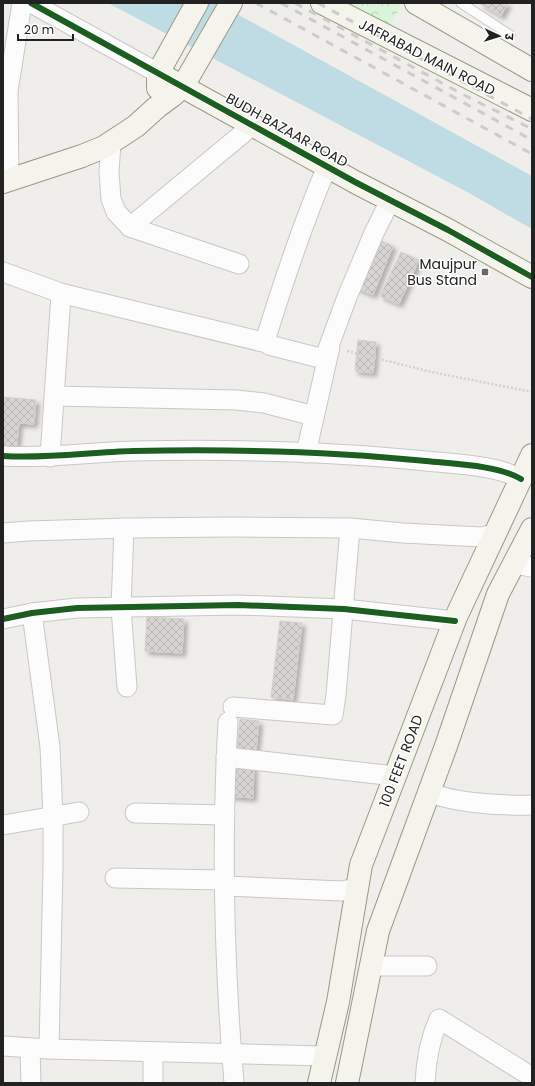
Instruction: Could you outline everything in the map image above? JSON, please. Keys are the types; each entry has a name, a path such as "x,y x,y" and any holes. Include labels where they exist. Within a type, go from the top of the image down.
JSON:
{"main road":[{"path":"157,107 158,73 197,3"},
{"name":"JAFRABAD MAIN ROAD","path":"322,3 532,110"},
{"path":"416,3 532,70"},
{"path":"6,181 82,156 111,143 136,126 183,86 229,7"},
{"name":"BUDH BAZAAR ROAD","path":"158,73 327,167 448,230 532,277"},
{"name":"100 FEET ROAD","path":"319,1083 338,1002 361,865 454,621 532,455"},
{"path":"347,1083 378,931 429,792 498,594 523,566 532,529"}],"street":[{"path":"6,181 8,91 22,3"},
{"name":"BUDH BAZAAR ROAD","path":"31,3 158,73"},
{"path":"130,228 253,125"},
{"path":"111,143 109,172 111,198 116,212 130,228 238,264"},
{"path":"267,343 266,338 283,282 312,202 327,167"},
{"path":"306,453 330,347 347,298 374,233 390,201"},
{"path":"3,272 60,293 267,343 269,345 316,357 324,356 330,347"},
{"path":"50,457 61,302 60,293"},
{"path":"54,396 236,400 264,403 314,416"},
{"path":"8,458 50,457 122,451 196,450 306,453 376,457 477,467 511,473 521,479"},
{"path":"3,533 124,528 233,527 350,528 403,533 482,536 495,534"},
{"path":"124,528 121,608 127,687"},
{"path":"234,1083 228,993 225,883 226,757 230,714 333,715 344,609 350,528"},
{"path":"3,619 32,613 77,608 238,605 344,609 454,621"},
{"path":"32,613 50,747 53,816 49,1049"},
{"path":"226,757 395,776"},
{"path":"429,792 466,801 532,805"},
{"path":"3,825 79,812"},
{"path":"135,813 225,815"},
{"path":"115,878 225,883 342,891 356,888"},
{"path":"371,966 427,966"},
{"path":"425,1083 432,1035 439,1019 532,1077"},
{"path":"3,1046 153,1053 325,1056"},
{"path":"30,1048 30,1083"},
{"path":"153,1053 153,1083"}],"lane":[{"path":"461,3 510,35"}],"path":[{"path":"330,347 432,372 532,392"}],"green space":[{"path":"343,3 402,3 390,27"}],"water":[{"path":"108,3 217,3 532,176 532,229 469,193"}],"building":[{"path":"479,3 508,3 501,16"},
{"path":"374,238 393,246 373,295 354,287"},
{"path":"401,252 419,260 399,304 380,296"},
{"path":"358,340 376,342 373,373 355,371"},
{"path":"3,397 36,400 34,424 19,423 16,453 3,452"},
{"path":"147,617 184,619 182,653 145,651"},
{"path":"280,621 302,623 293,700 271,697"},
{"path":"240,719 259,721 256,751 237,749"},
{"path":"228,765 254,766 253,798 227,796"}],"railway":[{"path":"256,3 532,154"},
{"path":"281,3 532,140"},
{"path":"295,3 464,95 532,129"},
{"path":"318,3 532,119"}],"cycle path":[{"path":"31,3 355,182 448,230 532,277"},
{"path":"3,456 36,457 170,450 317,453 475,466 511,474 521,479"},
{"path":"3,619 32,613 77,608 238,605 344,609 455,621"}],"place":[{"name":"Maujpur Bus Stand","path":"485,272"}]}
